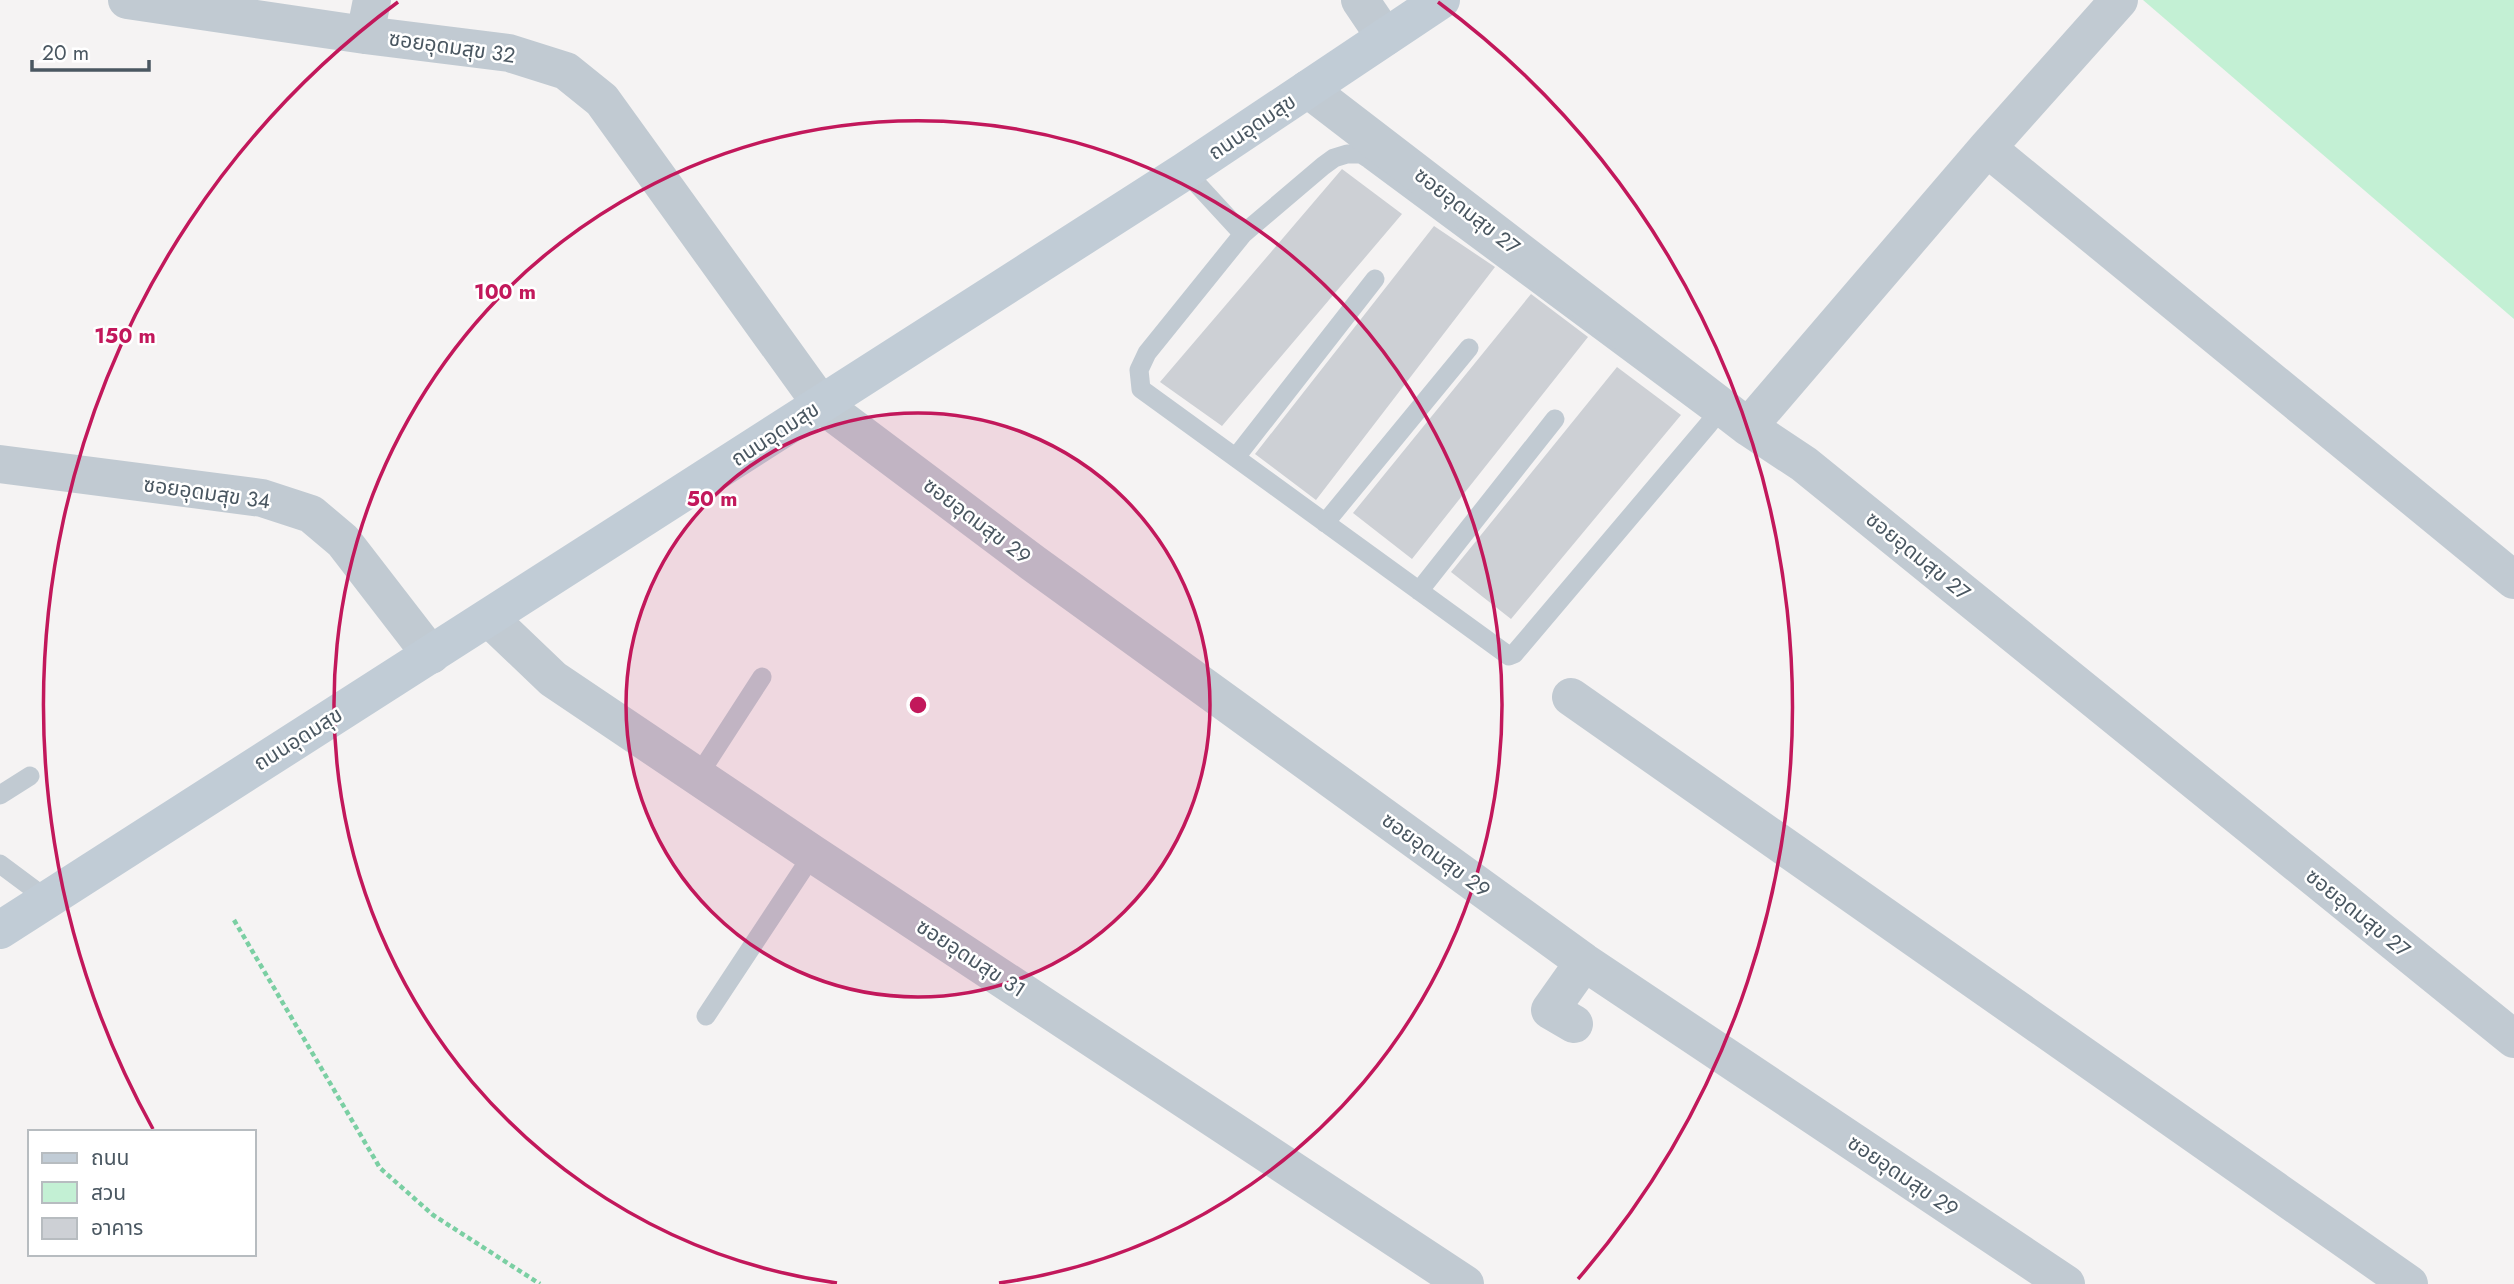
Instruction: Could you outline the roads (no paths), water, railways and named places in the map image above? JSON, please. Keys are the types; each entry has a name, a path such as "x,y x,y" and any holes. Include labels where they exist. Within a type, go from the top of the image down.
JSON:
{"main road":[{"name":"ถนนอุดมสุข","path":"0,930 1185,171 1441,0"}],"street":[{"name":"ซอยอุดมสุข 32","path":"127,0 369,18 509,53 566,71 602,100 821,404"},
{"path":"1360,0 1385,37"},
{"path":"1748,427 1987,148 2119,0"},
{"name":"ซอยอุดมสุข 27","path":"1308,89 1748,427 1804,464 2514,1039"},
{"path":"1987,148 2514,580"},
{"name":"ซอยอุดมสุข 29","path":"821,404 1033,563 1584,962 2066,1284"},
{"name":"ซอยอุดมสุข 34","path":"0,464 262,498 311,514 343,541 431,655"},
{"name":"ซอยอุดมสุข 31","path":"489,618 553,679 813,854 1465,1284"},
{"path":"1571,697 2409,1284"},
{"path":"1574,1024 1550,1010 1584,962"}],"lane":[{"path":"1361,154 1710,412 1712,420 1514,654 1508,656 1141,389 1139,370 1147,353 1243,234 1334,158 1361,154"},
{"path":"1185,171 1243,234"},
{"path":"1236,457 1375,279"},
{"path":"1325,523 1469,348"},
{"path":"1419,591 1555,419"},
{"path":"698,776 762,677"},
{"path":"0,795 30,776"},
{"path":"706,1016 813,854"},
{"path":"0,864 47,899"}]}
